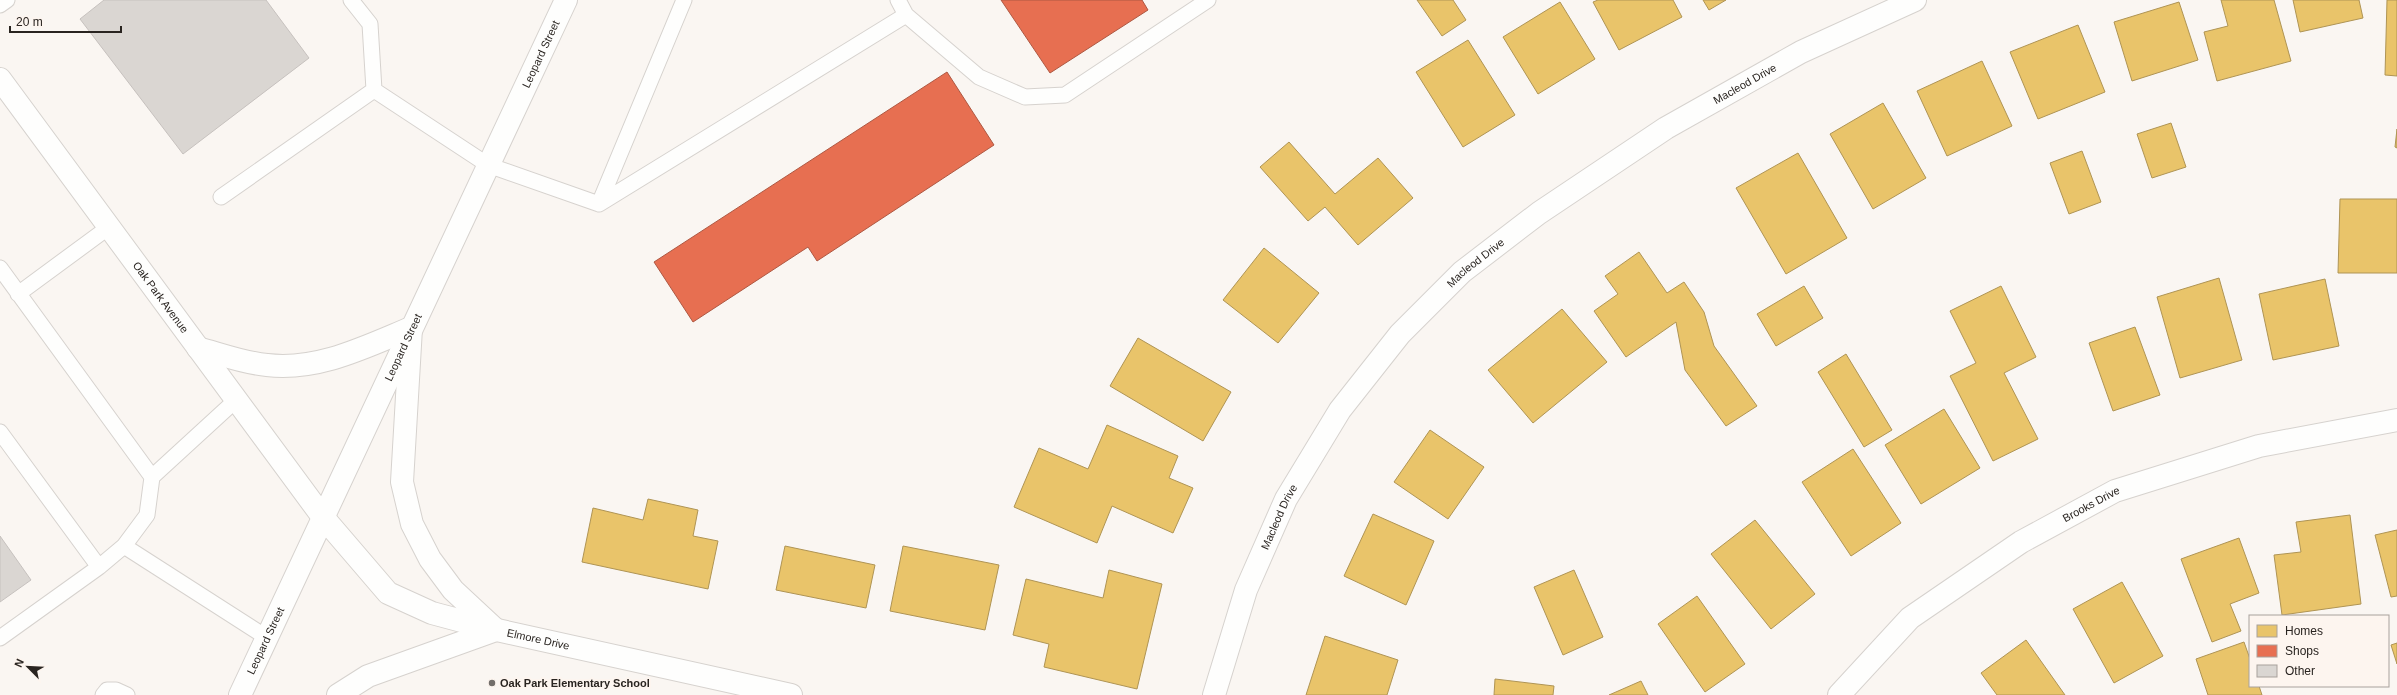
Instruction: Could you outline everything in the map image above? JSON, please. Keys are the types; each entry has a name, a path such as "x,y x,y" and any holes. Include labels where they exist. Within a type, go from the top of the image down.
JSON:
{"street":[{"name":"Leopard Street","path":"240,695 322,516 566,0"},
{"name":"Macleod Drive","path":"1214,695 1246,590 1286,499 1340,410 1400,334 1462,272 1539,213 1666,128 1801,52 1916,0"},
{"name":"Oak Park Avenue","path":"0,79 322,516"},
{"path":"198,348 267,365 308,364 332,360 411,328 402,482 412,524 430,559 453,590 496,630 368,676 338,695"},
{"name":"Brooks Drive","path":"1838,695 1910,618 2021,542 2115,491 2260,446 2397,420"},
{"name":"Elmore Drive","path":"322,516 388,593 432,613 496,630 749,691 791,695"}],"lane":[{"path":"0,5 7,0"},
{"path":"351,0 370,24 374,90"},
{"path":"599,204 684,0"},
{"path":"898,0 906,15 979,77 1025,97 1065,95 1208,0"},
{"path":"599,204 906,15"},
{"path":"374,90 488,165 599,204"},
{"path":"221,197 374,90"},
{"path":"18,294 109,227"},
{"path":"0,268 152,477"},
{"path":"0,638 99,567 124,546 148,515 152,477 236,400"},
{"path":"0,432 99,567"},
{"path":"124,546 266,637"},
{"path":"103,695 107,690 116,690 127,695"}],"building: Homes":[{"path":"1417,0 1453,0 1466,20 1442,36"},
{"path":"1598,0 1673,0 1682,17 1619,50 1593,2"},
{"path":"1703,0 1726,0 1709,10"},
{"path":"2221,0 2274,0 2291,61 2217,81 2204,32 2228,26"},
{"path":"2293,0 2359,0 2363,18 2300,32"},
{"path":"2387,0 2397,0 2397,76 2385,75"},
{"path":"1560,2 1595,59 1538,94 1503,37"},
{"path":"2179,2 2198,60 2132,81 2114,22"},
{"path":"2078,25 2105,92 2038,119 2010,52"},
{"path":"1468,40 1515,115 1463,147 1416,72"},
{"path":"1982,61 2012,126 1947,156 1917,91"},
{"path":"1883,103 1926,178 1873,209 1830,134"},
{"path":"2171,123 2186,167 2152,178 2137,134"},
{"path":"2397,129 2397,148 2395,147"},
{"path":"1289,142 1335,194 1378,158 1413,198 1358,245 1325,207 1308,221 1260,167"},
{"path":"2082,151 2101,202 2069,214 2050,163"},
{"path":"1798,153 1847,238 1786,274 1736,188"},
{"path":"2340,199 2397,199 2397,273 2338,273"},
{"path":"1264,248 1319,293 1278,343 1223,300"},
{"path":"1639,252 1667,293 1684,282 1704,312 1714,346 1757,406 1726,426 1685,370 1676,322 1626,357 1594,311 1618,294 1605,276"},
{"path":"2219,278 2242,360 2180,378 2157,297"},
{"path":"2325,279 2339,346 2273,360 2259,294"},
{"path":"1804,286 1823,318 1776,346 1757,314"},
{"path":"2001,286 2036,357 2004,373 2038,439 1993,461 1950,376 1976,363 1950,311"},
{"path":"1562,309 1607,362 1533,423 1488,370"},
{"path":"2135,327 2160,395 2113,411 2089,343"},
{"path":"1138,338 1231,392 1203,441 1110,386"},
{"path":"1846,354 1892,430 1864,447 1818,372"},
{"path":"1944,409 1980,468 1921,504 1885,445"},
{"path":"1107,425 1178,456 1169,478 1193,488 1173,533 1112,506 1097,543 1014,507 1039,448 1088,469"},
{"path":"1430,430 1484,467 1448,519 1394,482"},
{"path":"1853,449 1901,523 1851,556 1802,482"},
{"path":"648,499 698,510 693,536 718,541 708,589 582,562 593,508 643,520"},
{"path":"1373,514 1434,541 1406,605 1344,576"},
{"path":"2350,515 2361,604 2282,615 2274,555 2301,552 2296,522"},
{"path":"1755,520 1815,594 1771,629 1711,554"},
{"path":"2397,530 2397,596 2391,597 2375,535"},
{"path":"2239,538 2259,593 2230,604 2241,631 2212,642 2181,559"},
{"path":"785,546 875,565 866,608 776,590"},
{"path":"903,546 999,565 985,630 890,611"},
{"path":"1109,570 1162,584 1137,689 1044,667 1049,644 1013,635 1026,579 1103,598"},
{"path":"1574,570 1603,637 1563,655 1534,587"},
{"path":"2122,582 2163,656 2114,683 2073,609"},
{"path":"1697,596 1745,664 1705,692 1658,624"},
{"path":"1325,636 1398,660 1387,695 1306,695"},
{"path":"2026,640 2065,695 1997,695 1981,673"},
{"path":"2244,642 2249,656 2249,687 2259,687 2262,695 2208,695 2196,659"},
{"path":"2397,643 2397,664 2391,645"},
{"path":"1495,679 1554,686 1553,695 1494,695"},
{"path":"1641,681 1648,695 1609,695"}],"building: Shops":[{"path":"1001,0 1142,0 1148,10 1050,73"},
{"path":"947,72 994,145 817,261 808,247 693,322 654,262"}],"building: Other":[{"path":"104,0 266,0 309,58 183,154 80,19"},
{"path":"0,536 31,580 0,602"}],"place":[{"name":"Oak Park Elementary School","path":"492,683"}]}
